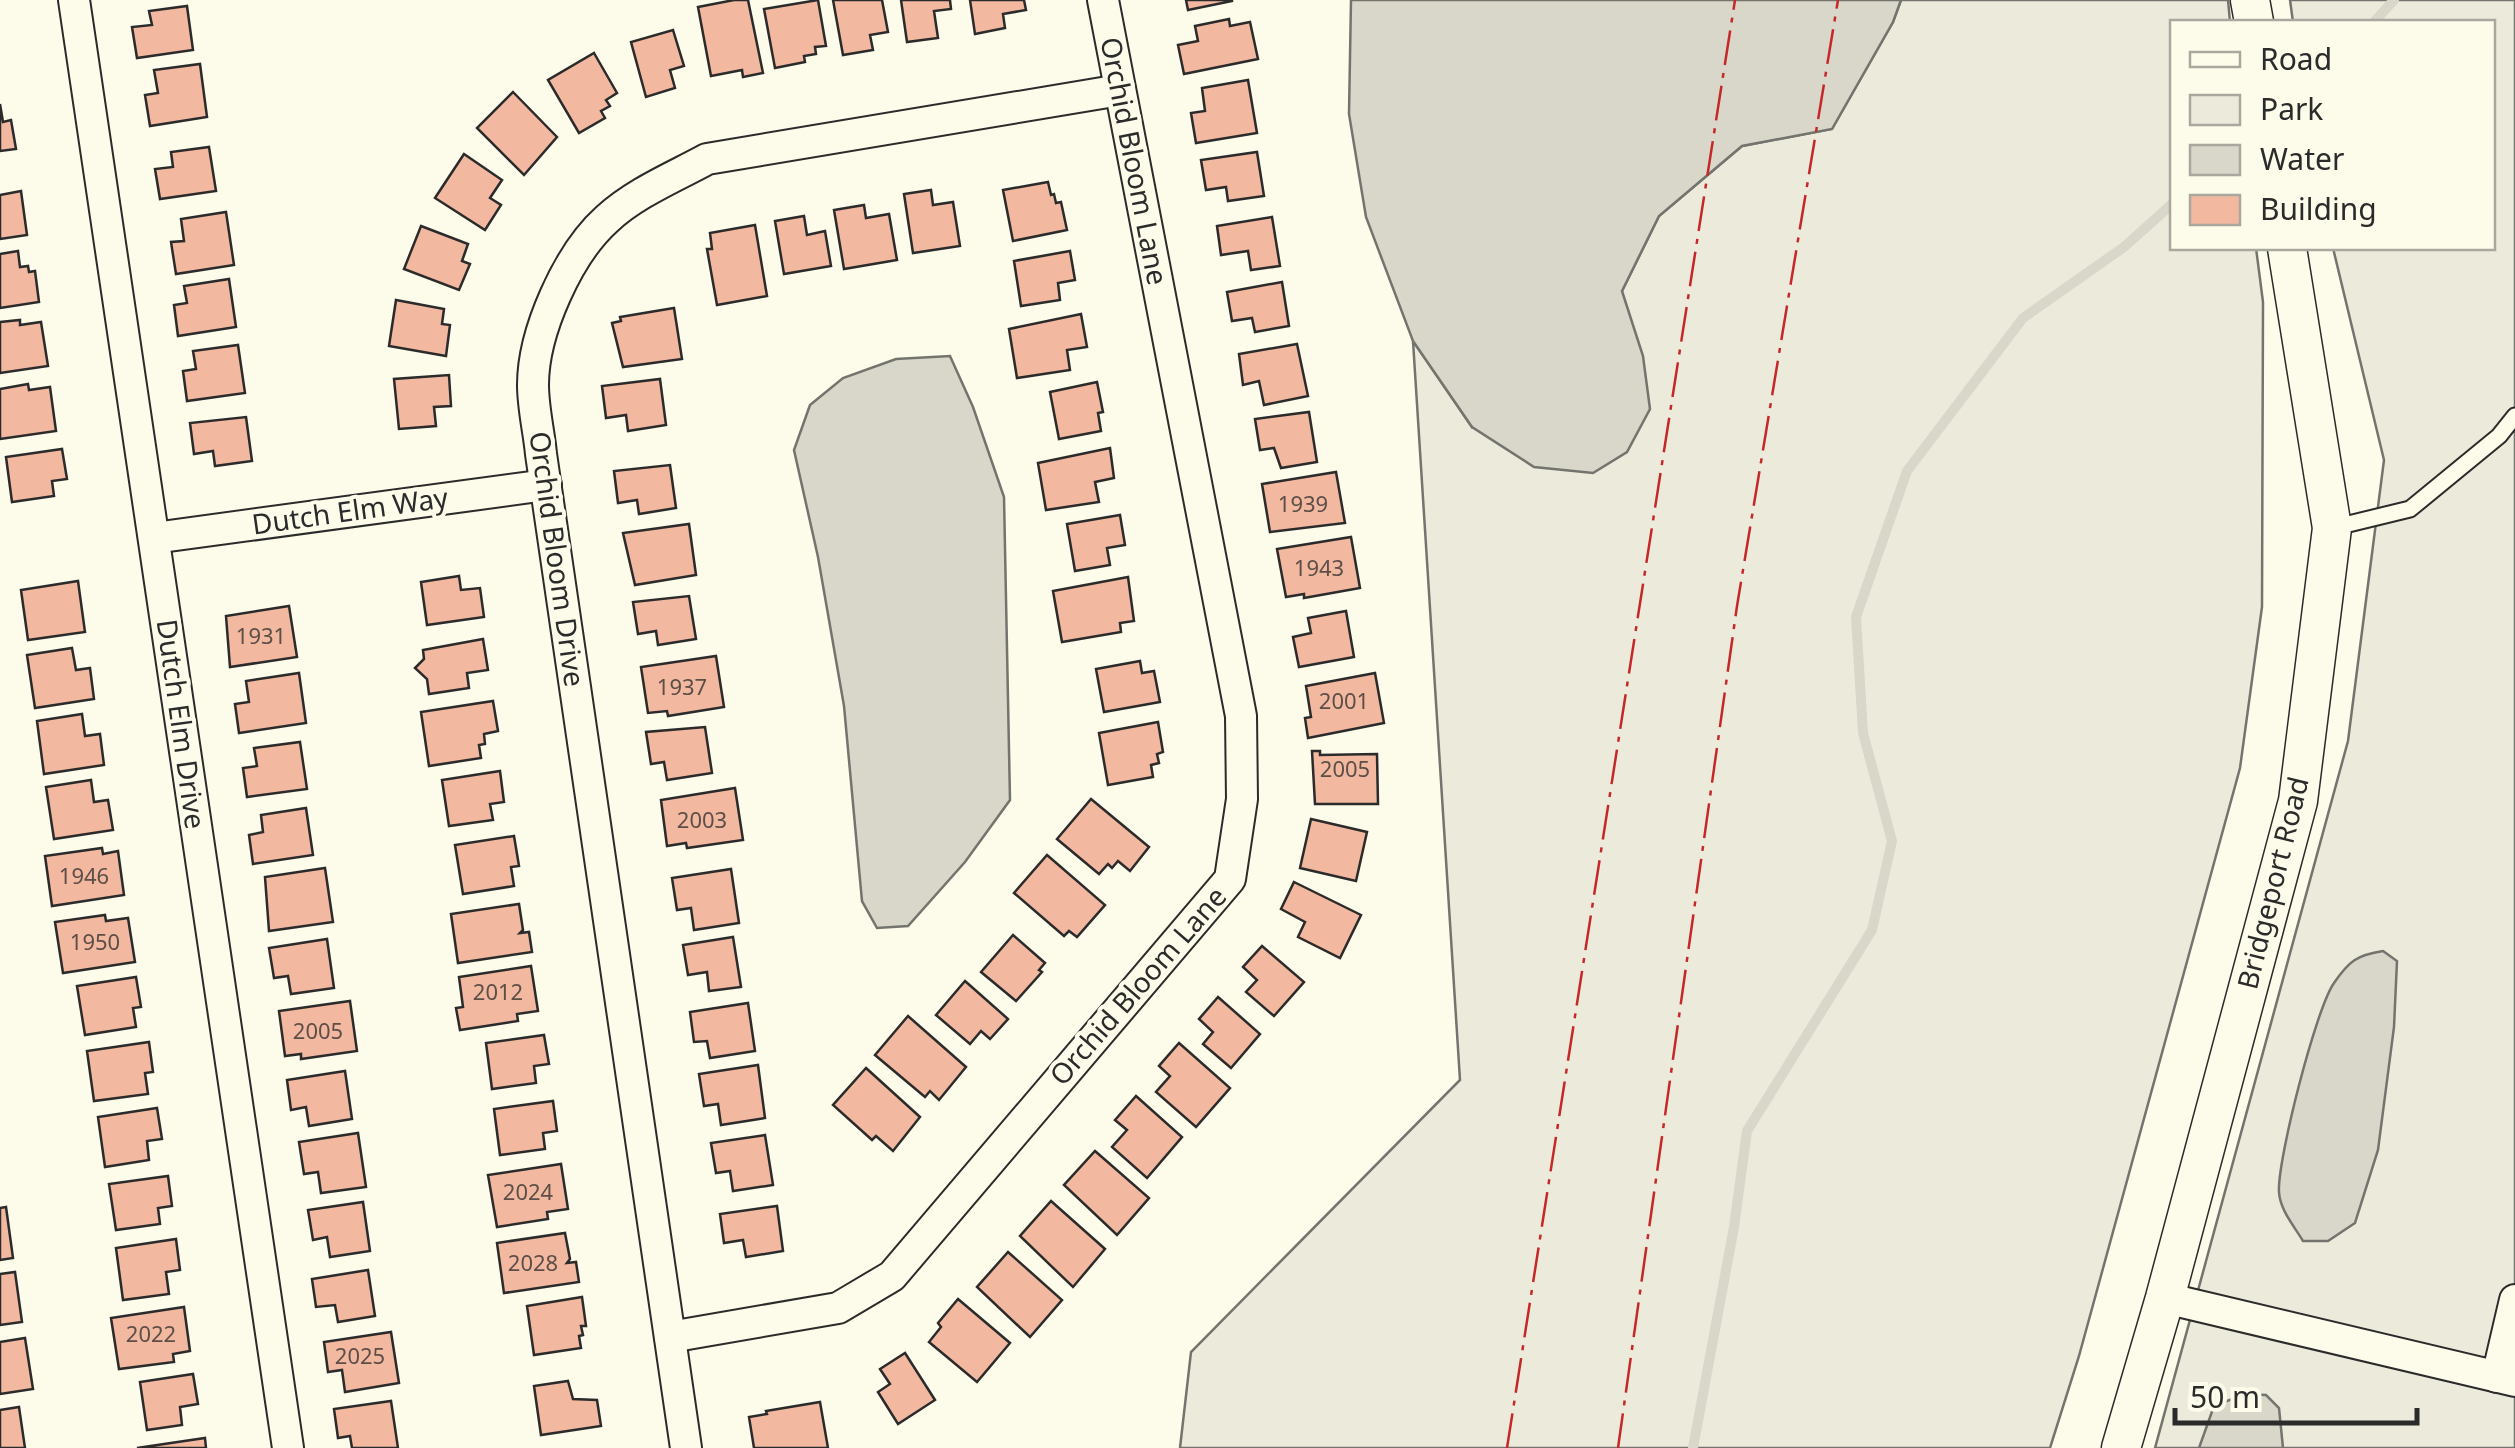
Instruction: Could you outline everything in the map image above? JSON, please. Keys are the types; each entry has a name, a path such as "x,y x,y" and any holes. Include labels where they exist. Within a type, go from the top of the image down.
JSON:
{"street":[{"name":"Dutch Elm Drive","path":"74,0 288,1448"},
{"name":"Orchid Bloom Lane","path":"670,1336 838,1308 892,1276 1230,879 1242,799 1241,716 1103,0"},
{"name":"Orchid Bloom Drive","path":"686,1448 533,383 553,302 584,243 608,218 645,192 707,159 1120,90"},
{"name":"Bridgeport Road","path":"2121,1448 2298,801 2332,528 2288,250"},
{"name":"Dutch Elm Way","path":"154,538 546,485"},
{"path":"2165,1298 2506,1379 2515,1300"}],"lane":[{"path":"2332,528 2410,510 2498,436 2515,416"}],"green space":[{"path":"1901,0 2228,0 2230,20 2170,20 2170,250 2256,250 2263,302 2262,607 2240,768 2079,1356 2050,1448 1180,1448 1191,1352 1460,1080 1413,341 1472,427 1622,291 1659,216 1742,146 1832,129 1893,22"},
{"path":"2290,0 2515,0 2515,1448 2155,1448 2348,741 2384,460 2333,250 2495,250 2495,20 2293,20"}],"water":[{"path":"1351,0 1901,0 1893,22 1832,129 1742,146 1659,216 1622,291 1643,356 1650,409 1627,452 1593,473 1534,467 1472,427 1413,341 1366,217 1349,114"},
{"path":"950,356 973,407 1004,497 1010,800 965,862 908,926 877,928 862,901 844,706 818,557 794,450 810,405 843,378 896,359"},
{"path":"2383,951 2397,961 2394,1027 2378,1150 2355,1223 2328,1241 2303,1241 2279,1192 2284,1150 2308,1052 2326,998 2339,975 2360,957"},
{"path":"2245,1394 2266,1395 2279,1408 2283,1448 2199,1448 2214,1406"}],"building":[{"path":"748,0 763,73 743,77 742,70 711,76 698,7"},
{"path":"818,0 826,46 815,47 816,54 804,56 805,62 775,68 764,9"},
{"path":"833,0 882,0 888,32 870,35 873,50 843,55"},
{"path":"901,0 950,0 951,9 934,11 938,38 907,42"},
{"path":"970,0 1024,0 1026,10 1003,14 1005,28 975,34"},
{"path":"1186,0 1232,0 1232,1 1188,10"},
{"path":"187,6 193,50 137,58 132,27 152,25 149,11"},
{"path":"1229,19 1230,26 1250,22 1258,59 1184,74 1178,45 1198,41 1195,26"},
{"path":"673,30 684,66 670,70 675,88 646,97 631,42"},
{"path":"594,53 617,93 606,100 610,106 601,111 605,118 579,133 548,80"},
{"path":"200,64 207,117 150,126 145,95 158,93 154,70"},
{"path":"1248,80 1257,133 1196,143 1191,113 1205,111 1202,88"},
{"path":"513,92 557,137 524,175 477,128"},
{"path":"0,104 3,122 11,120 16,149 0,151"},
{"path":"209,147 216,191 160,199 155,169 173,167 171,152"},
{"path":"1257,152 1264,196 1228,201 1226,187 1206,190 1201,160"},
{"path":"464,154 502,180 490,198 501,205 485,230 435,198"},
{"path":"1048,182 1056,203 1061,202 1067,230 1013,241 1003,190"},
{"path":"931,190 933,205 953,202 960,246 913,253 904,194"},
{"path":"21,191 27,235 0,239 0,195"},
{"path":"864,205 866,218 889,214 897,260 844,269 834,210"},
{"path":"226,212 234,265 176,274 171,242 184,241 181,219"},
{"path":"804,216 807,235 825,231 831,266 784,274 775,221"},
{"path":"1272,217 1280,266 1251,270 1248,251 1221,255 1217,226"},
{"path":"755,225 767,296 717,305 707,249 712,249 710,233"},
{"path":"421,226 468,244 462,261 470,264 459,290 404,269"},
{"path":"18,251 20,267 28,266 29,272 35,271 39,302 0,308 0,254"},
{"path":"1070,251 1075,280 1058,283 1060,300 1021,306 1014,261"},
{"path":"229,279 236,327 178,336 174,305 187,303 184,286"},
{"path":"1282,282 1289,326 1255,332 1252,318 1232,321 1227,292"},
{"path":"396,300 444,309 442,324 450,325 446,356 389,346"},
{"path":"674,308 682,359 623,367 612,323 621,321 620,317"},
{"path":"1081,314 1087,347 1067,350 1070,370 1017,378 1009,329"},
{"path":"20,320 20,325 41,322 48,366 0,373 0,322"},
{"path":"1297,344 1308,396 1264,405 1259,381 1243,385 1239,354"},
{"path":"238,345 245,393 187,401 183,371 196,369 193,351"},
{"path":"449,375 451,406 434,407 436,426 399,429 394,379"},
{"path":"660,379 666,425 628,431 626,415 606,418 602,386"},
{"path":"1097,382 1103,412 1098,413 1101,431 1059,439 1050,392"},
{"path":"28,384 29,390 50,387 56,431 0,439 0,389"},
{"path":"1309,412 1317,462 1281,468 1274,448 1260,450 1255,419"},
{"path":"246,417 252,461 215,466 213,451 194,454 190,423"},
{"path":"1110,448 1114,478 1095,482 1099,502 1046,510 1038,463"},
{"path":"62,449 67,479 52,481 54,496 12,502 6,457"},
{"path":"670,465 676,508 639,514 637,500 618,503 614,471"},
{"path":"1336,472 1345,523 1270,532 1262,484"},
{"path":"1120,515 1125,545 1107,548 1110,565 1075,571 1067,524"},
{"path":"689,524 696,575 635,585 623,533"},
{"path":"1351,537 1360,588 1304,598 1304,594 1286,597 1277,549"},
{"path":"459,576 461,590 480,588 484,617 427,625 421,582"},
{"path":"1128,577 1134,621 1120,623 1121,632 1062,642 1053,591"},
{"path":"78,581 85,632 28,640 21,590"},
{"path":"689,596 696,639 658,645 656,631 638,634 633,602"},
{"path":"289,606 297,657 230,667 226,616"},
{"path":"1346,611 1354,657 1299,667 1293,637 1311,633 1308,618"},
{"path":"483,639 488,670 467,673 469,688 429,694 427,679 415,668 424,659 423,650"},
{"path":"72,648 76,670 90,668 94,699 35,708 27,655"},
{"path":"716,656 724,707 668,716 667,711 648,713 641,667"},
{"path":"1140,661 1142,673 1154,671 1160,702 1104,712 1096,669"},
{"path":"299,673 306,723 239,733 235,704 249,702 246,681"},
{"path":"1375,673 1384,723 1308,738 1305,718 1311,717 1306,686"},
{"path":"493,701 498,731 484,734 485,744 479,745 481,758 429,766 421,712"},
{"path":"82,714 85,736 100,734 104,765 44,774 37,721"},
{"path":"1158,722 1163,752 1157,754 1159,763 1151,765 1153,777 1108,785 1099,733"},
{"path":"705,727 712,773 667,780 664,762 651,764 646,732"},
{"path":"300,742 307,789 247,797 243,768 257,766 254,748"},
{"path":"1312,751 1320,751 1320,755 1377,754 1378,804 1315,804"},
{"path":"500,771 504,802 490,804 493,820 449,826 442,780"},
{"path":"91,780 94,802 108,800 113,830 54,839 46,787"},
{"path":"735,788 743,840 687,848 686,843 667,846 661,800"},
{"path":"1091,799 1149,847 1130,871 1118,861 1112,868 1108,864 1099,874 1057,839"},
{"path":"306,808 313,855 253,864 249,835 263,832 261,815"},
{"path":"1311,819 1367,832 1356,881 1300,868"},
{"path":"514,836 519,866 511,867 514,886 463,894 455,845"},
{"path":"102,848 103,854 118,851 124,895 52,906 45,856"},
{"path":"1047,855 1105,905 1077,937 1069,931 1064,936 1014,893"},
{"path":"325,868 333,922 269,931 265,877"},
{"path":"731,869 739,923 694,930 691,908 677,910 672,878"},
{"path":"1294,882 1361,915 1340,958 1298,937 1305,922 1281,909"},
{"path":"519,904 523,930 520,933 529,932 532,952 458,963 451,914"},
{"path":"105,915 106,921 128,918 135,962 63,973 55,922"},
{"path":"1013,935 1045,963 1039,970 1042,972 1016,1001 981,972"},
{"path":"733,937 741,987 709,991 707,972 688,975 683,945"},
{"path":"327,939 334,988 291,994 288,976 274,978 269,948"},
{"path":"1262,946 1304,982 1274,1016 1246,992 1257,980 1243,967"},
{"path":"531,966 538,1011 517,1014 518,1021 460,1030 456,1008 463,1007 459,977"},
{"path":"136,977 141,1007 133,1008 136,1027 85,1035 77,986"},
{"path":"965,981 1008,1019 990,1039 981,1031 970,1044 936,1015"},
{"path":"1218,997 1260,1034 1231,1068 1203,1044 1213,1032 1199,1019"},
{"path":"350,1001 357,1051 301,1059 301,1054 285,1056 279,1011"},
{"path":"748,1003 755,1051 710,1058 707,1041 694,1042 690,1012"},
{"path":"908,1016 966,1067 939,1100 930,1091 925,1097 875,1055"},
{"path":"544,1035 549,1064 534,1066 536,1083 492,1089 486,1043"},
{"path":"149,1042 153,1072 145,1073 148,1094 94,1101 87,1051"},
{"path":"1179,1043 1230,1088 1196,1127 1156,1092 1170,1076 1159,1066"},
{"path":"758,1065 765,1118 721,1125 718,1104 704,1106 699,1074"},
{"path":"866,1068 920,1117 893,1151 876,1136 872,1140 833,1105"},
{"path":"345,1071 352,1119 309,1126 306,1107 291,1110 287,1080"},
{"path":"1136,1096 1182,1137 1147,1178 1112,1147 1127,1130 1115,1120"},
{"path":"553,1101 557,1131 543,1133 545,1149 500,1155 494,1109"},
{"path":"157,1108 162,1139 147,1141 149,1160 105,1167 98,1117"},
{"path":"358,1133 366,1187 321,1193 318,1172 304,1174 299,1142"},
{"path":"765,1135 773,1185 733,1191 730,1171 716,1173 711,1143"},
{"path":"1095,1151 1149,1198 1117,1235 1064,1185"},
{"path":"561,1164 568,1209 547,1212 548,1219 497,1227 488,1175"},
{"path":"168,1176 172,1206 158,1208 160,1224 116,1230 109,1184"},
{"path":"1051,1201 1105,1249 1073,1287 1020,1236"},
{"path":"363,1202 370,1251 330,1257 327,1237 313,1240 308,1210"},
{"path":"777,1206 783,1251 746,1257 743,1240 724,1243 720,1214"},
{"path":"6,1207 13,1258 0,1260 0,1208"},
{"path":"565,1233 570,1259 567,1263 576,1262 579,1282 504,1293 497,1243"},
{"path":"176,1239 180,1270 166,1272 169,1294 123,1300 116,1248"},
{"path":"1008,1252 1062,1300 1030,1337 977,1287"},
{"path":"368,1270 375,1316 338,1322 335,1305 316,1307 312,1279"},
{"path":"15,1272 22,1322 0,1325 0,1274"},
{"path":"582,1297 586,1326 581,1326 581,1348 534,1355 527,1306"},
{"path":"958,1299 1010,1343 977,1382 929,1342 941,1327 938,1323"},
{"path":"184,1307 190,1351 173,1354 174,1362 119,1369 111,1318"},
{"path":"391,1332 399,1383 345,1392 342,1370 328,1372 324,1342"},
{"path":"25,1338 33,1389 0,1394 0,1342"},
{"path":"905,1353 935,1400 898,1424 878,1392 890,1384 880,1369"},
{"path":"193,1374 198,1404 180,1407 182,1425 147,1430 140,1382"},
{"path":"568,1381 573,1399 597,1400 601,1426 541,1435 534,1386"},
{"path":"391,1401 398,1448 352,1448 350,1436 338,1438 334,1409"},
{"path":"820,1402 828,1448 754,1448 749,1417"},
{"path":"19,1407 25,1448 0,1448 0,1410"},
{"path":"205,1438 206,1448 137,1448"}],"waterway":[{"path":"2376,20 2394,0"},
{"path":"1693,1448 1734,1227 1747,1131 1872,930 1892,841 1863,733 1856,617 1907,471 2023,318 2124,247 2170,206"}],"power":[{"path":"1507,1448 1735,0"},
{"path":"1618,1448 1737,606 1838,0"}]}
